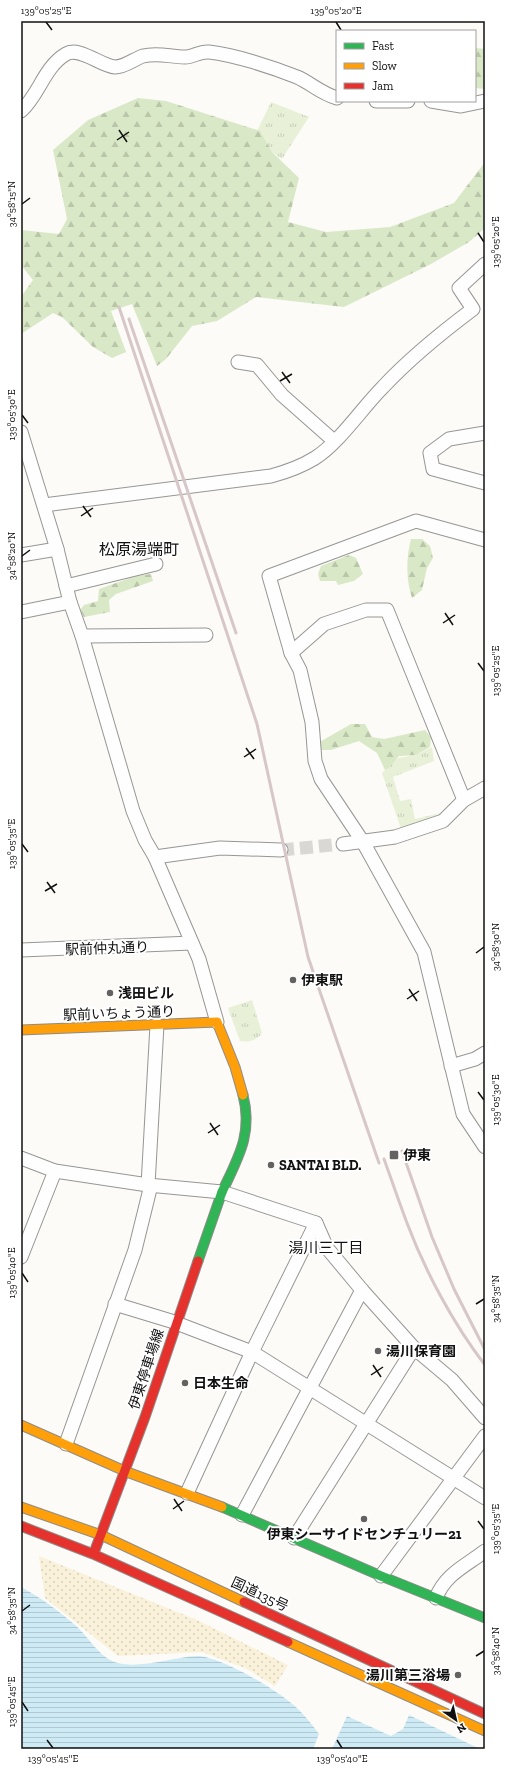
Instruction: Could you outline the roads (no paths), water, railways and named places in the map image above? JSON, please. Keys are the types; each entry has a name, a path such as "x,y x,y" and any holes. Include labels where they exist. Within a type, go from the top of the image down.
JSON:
{"main road":[{"name":"駅前いちょう通り","path":"21,1030 217,1022"},
{"name":"伊東停車場線","path":"93,1554 127,1472 222,1192 243,1147 247,1130 246,1108 217,1022"},
{"path":"21,1425 127,1472 187,1493 242,1515 381,1576 485,1618"},
{"name":"国道135号","path":"21,1507 101,1536 485,1714"},
{"path":"21,1526 93,1554 485,1732"}],"street":[{"path":"21,111 28,105 47,72 61,58 71,52 113,67 120,66 141,57 156,53 187,57 198,53 208,52 258,63 298,78 317,90 336,98"},
{"path":"437,102 461,106 485,101"},
{"path":"44,505 270,476 287,472 316,457 334,441 383,386 429,343 473,309 459,288 485,264"},
{"path":"238,362 257,365 282,395 334,441"},
{"path":"21,432 44,505 70,602 82,636 133,811 145,840 155,857 199,959 217,1022"},
{"path":"485,433 449,439 430,453 433,469 485,482"},
{"path":"485,540 416,521 270,576 291,653 300,670 312,722 315,761 321,779 363,842 424,952 463,1114 485,1146"},
{"path":"21,554 57,549"},
{"path":"66,586 156,564"},
{"path":"21,612 70,602"},
{"path":"291,653 324,624 366,610 387,610 464,800"},
{"path":"82,636 206,636"},
{"path":"343,844 395,837 444,821 464,800 485,788"},
{"path":"155,857 220,848 281,850"},
{"name":"駅前仲丸通り","path":"21,950 192,944"},
{"path":"66,1444 135,1250 150,1185 157,1025"},
{"path":"451,1066 474,1060 485,1053"},
{"path":"21,1158 55,1171 150,1185 222,1192 316,1223 327,1248 362,1290 414,1348 452,1380 485,1418"},
{"path":"21,1257 55,1171"},
{"path":"187,1493 252,1352 316,1223"},
{"path":"242,1515 362,1290"},
{"path":"115,1304 176,1324 252,1352 485,1498"},
{"path":"294,1538 414,1348"},
{"path":"381,1576 385,1568 485,1436"},
{"path":"436,1598 439,1591 451,1575 485,1550"}],"water":[{"path":"21,1587 42,1600 75,1625 105,1657 118,1663 136,1665 197,1656 221,1662 251,1677 292,1703 308,1719 319,1734 313,1749 21,1749"},
{"path":"409,1715 480,1749 332,1749 347,1716 391,1736 403,1729"}],"tunnel":[{"path":"281,850 343,844"}],"railway":[{"path":"119,307 257,724 308,957 379,1163"},
{"path":"129,319 236,633"},
{"path":"402,1151 432,1237 454,1289 485,1350"},
{"path":"384,1159 422,1260 451,1315 485,1365"}],"place":[{"name":"伊東駅","path":"293,980"},
{"name":"浅田ビル","path":"110,993"},
{"name":"伊東","path":"394,1155"},
{"name":"SANTAI BLD.","path":"271,1165"},
{"name":"湯川保育園","path":"378,1351"},
{"name":"日本生命","path":"185,1383"},
{"name":"伊東シーサイドセンチュリー21","path":"364,1519"},
{"name":"湯川第三浴場","path":"458,1675"}],"district":[{"name":"松原湯端町","path":"139,549"},
{"name":"湯川三丁目","path":"326,1248"}]}
